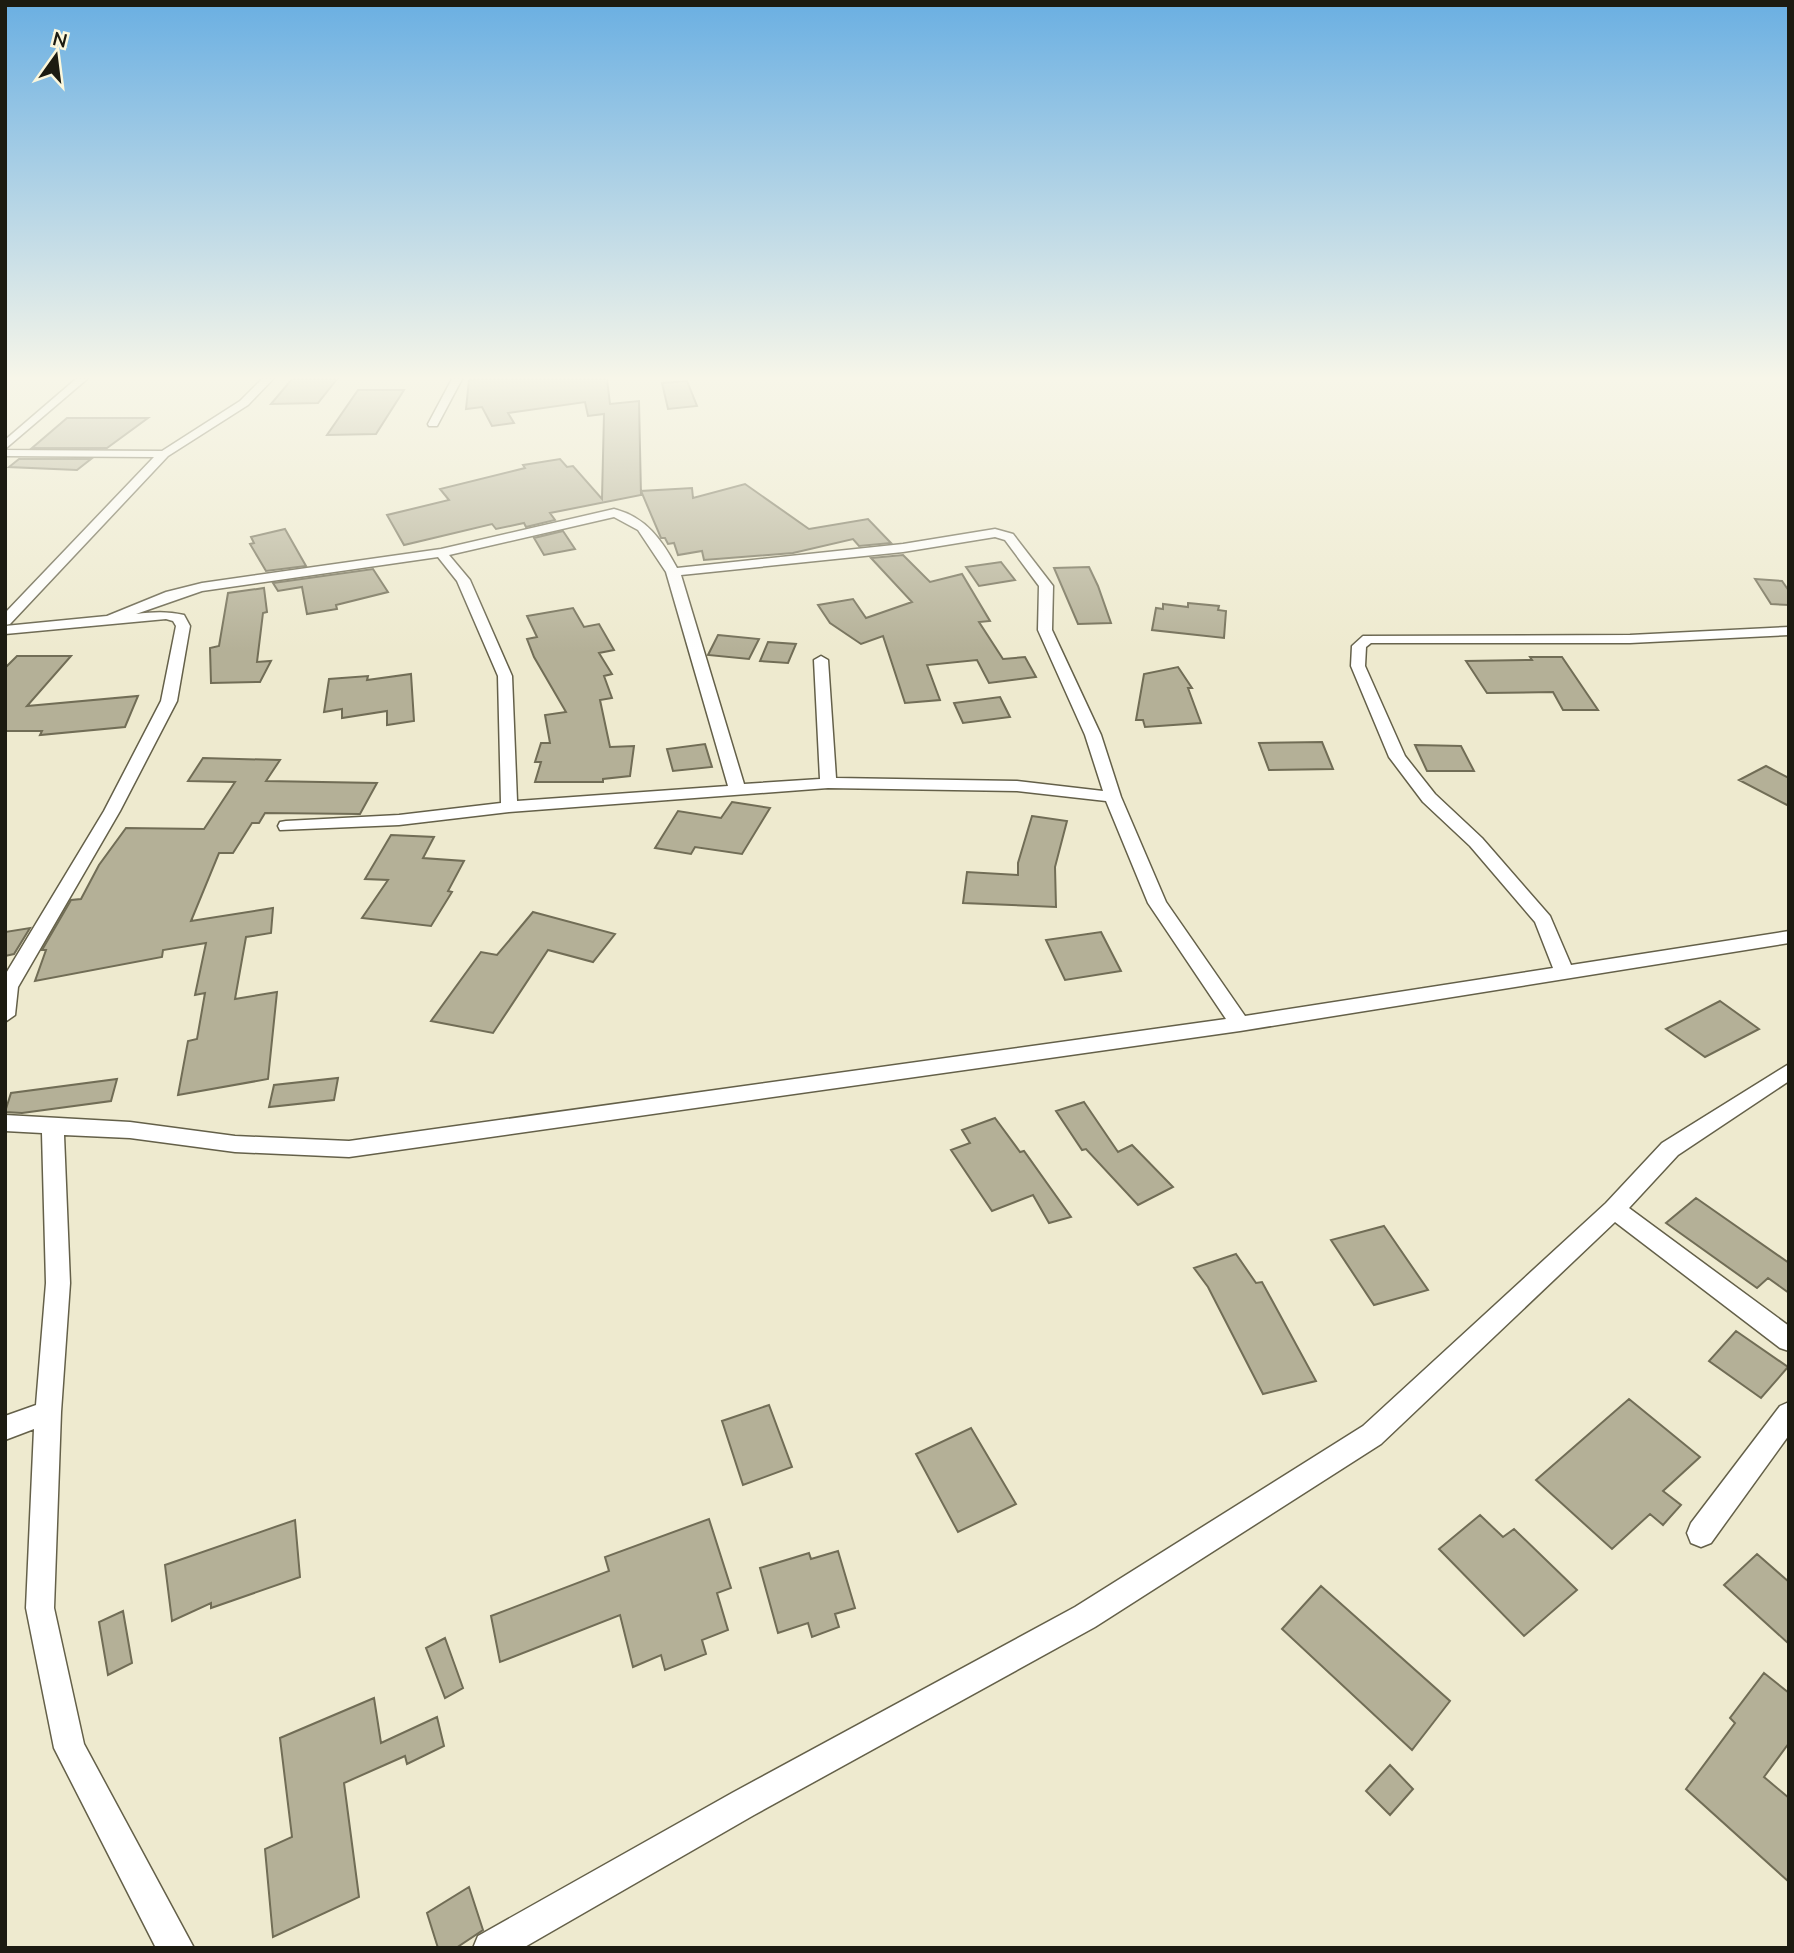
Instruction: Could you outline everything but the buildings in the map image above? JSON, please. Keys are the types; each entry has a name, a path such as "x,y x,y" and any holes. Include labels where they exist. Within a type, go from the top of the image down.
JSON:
{"street":[{"path":"5,621 149,470"},
{"path":"113,618 171,595 202,587 441,553 614,513 631,518 659,546 673,572 737,789"},
{"path":"673,572 903,548 995,533 1009,537 1046,586 1045,629 1093,735 1113,797 1157,903 1223,995 1240,1024"},
{"path":"441,553 463,580 505,676 509,807"},
{"path":"5,630 166,615 179,618 183,626 169,701 112,811 8,987 5,1015"},
{"path":"1564,972 1544,920 1476,842 1429,798 1396,757 1358,666 1359,646 1368,639 1630,639 1789,631"},
{"path":"821,660 828,783"},
{"path":"286,826 399,820 509,807 828,783 1017,786 1113,797"},
{"path":"5,1123 130,1130 235,1144 349,1149 1240,1024 1789,937"},
{"path":"489,1948 743,1804 1085,1617 1372,1435 1614,1209 1670,1149 1789,1071"},
{"path":"53,1126 58,1283 48,1412 40,1608 69,1748 171,1942 177,1948"},
{"path":"1614,1209 1789,1340"},
{"path":"5,1428 48,1412"},
{"path":"1701,1533 1789,1414"}]}
